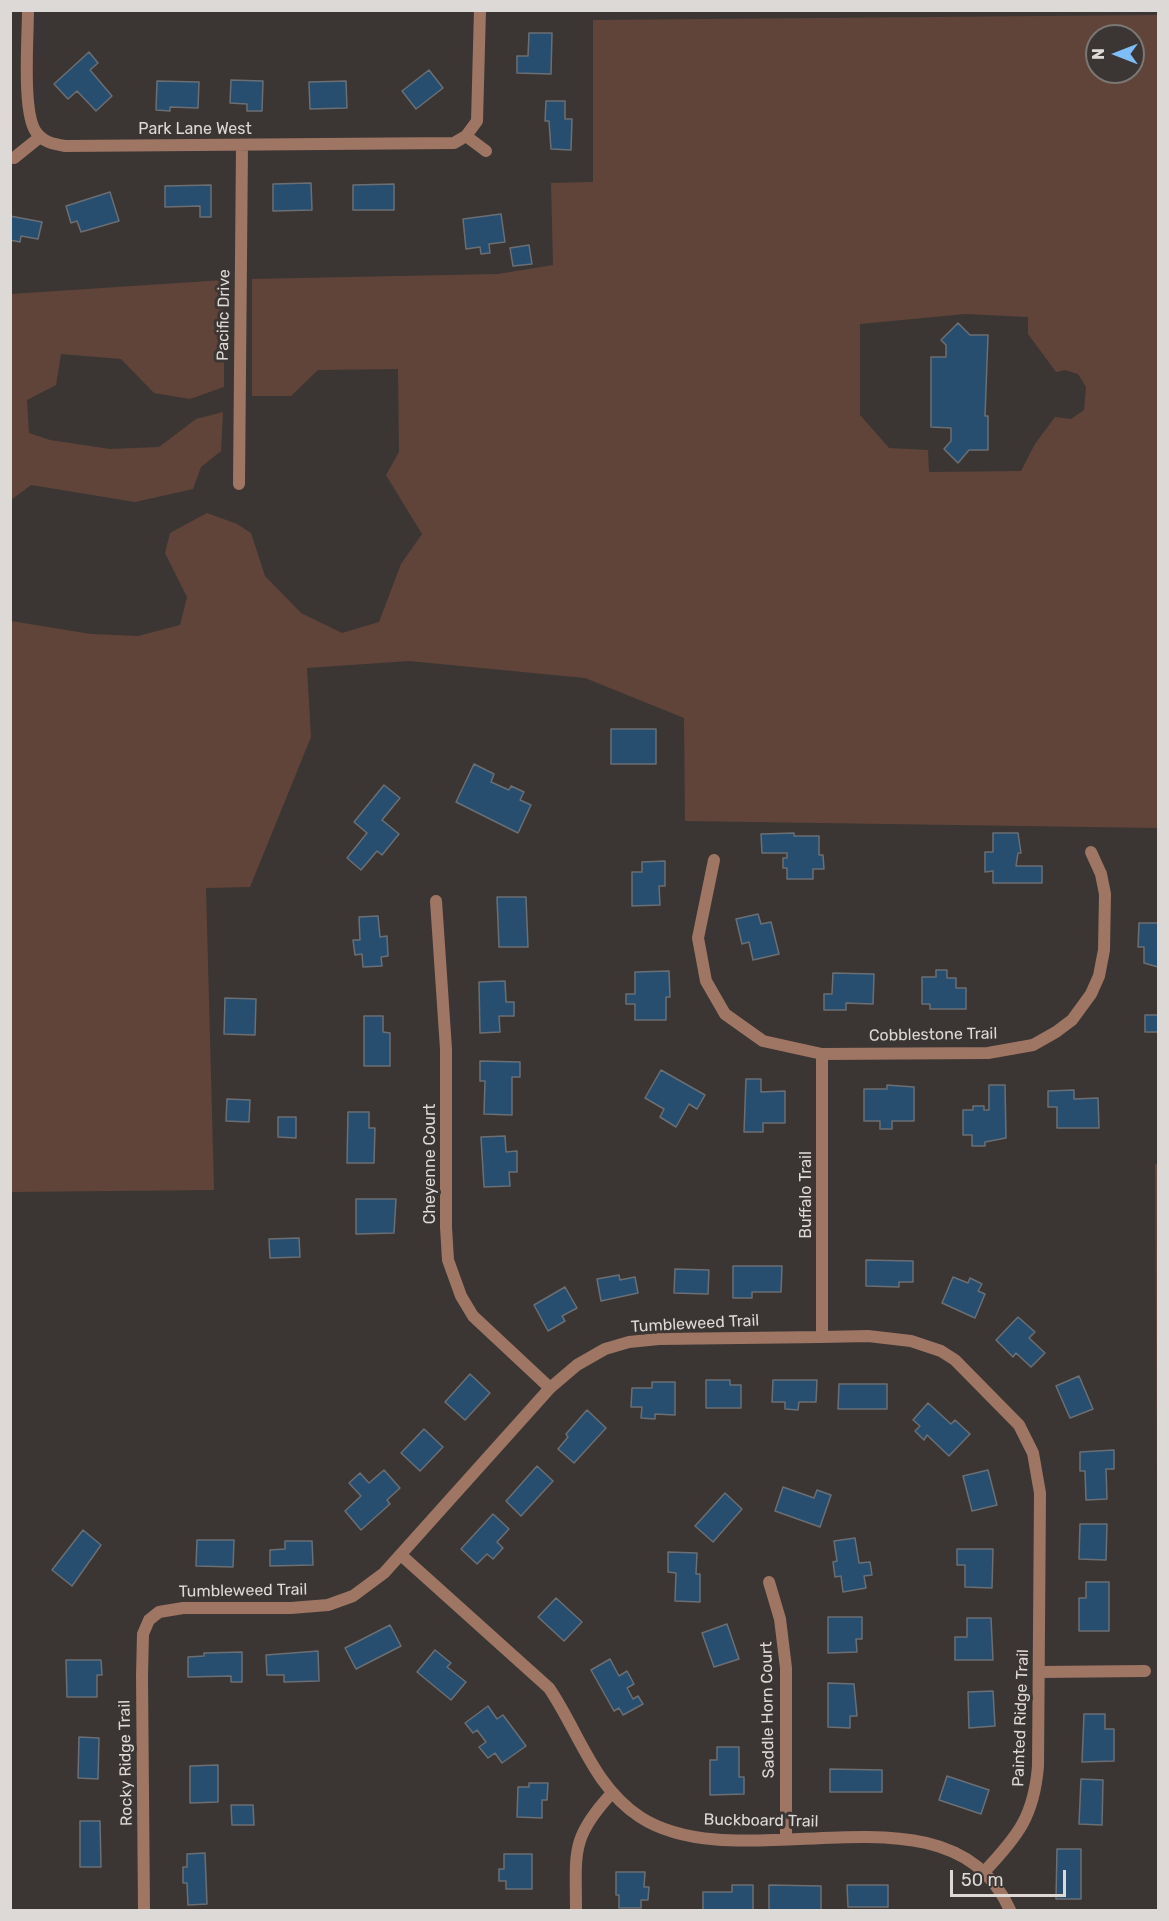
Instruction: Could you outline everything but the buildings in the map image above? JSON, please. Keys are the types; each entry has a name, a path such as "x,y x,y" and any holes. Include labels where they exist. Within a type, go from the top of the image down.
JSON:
{"street":[{"path":"14,158 40,137 30,121 28,112 28,10"},
{"path":"480,10 477,121 466,136 486,151"},
{"name":"Park Lane West","path":"40,137 51,144 65,146 242,146 444,145 460,141 466,136"},
{"name":"Pacific Drive","path":"239,484 242,146"},
{"name":"Cobblestone Trail","path":"714,860 698,938 706,981 725,1014 763,1041 822,1054 1006,1051 1041,1041 1072,1020 1095,985 1104,950 1104,887 1091,852"},
{"name":"Cheyenne Court","path":"435,901 446,1049 448,1260 461,1296 473,1316 550,1388"},
{"name":"Buffalo Trail","path":"822,1054 822,1336"},
{"name":"Tumbleweed Trail","path":"151,1618 159,1612 183,1608 291,1608 328,1605 366,1588 401,1555 550,1388 577,1365 605,1349 630,1342 659,1339 822,1336 895,1338 941,1351 979,1382 1013,1418 1027,1438 1037,1467 1040,1493 1040,1574"},
{"name":"Buckboard Trail","path":"401,1555 549,1688 563,1708 596,1772 612,1794 643,1819 678,1832 725,1839 886,1838 927,1843 948,1850 984,1872"},
{"name":"Painted Ridge Trail","path":"984,1872 1014,1840 1033,1803 1038,1766 1040,1574"},
{"name":"Saddle Horn Court","path":"769,1582 780,1619 786,1668 786,1839"},
{"name":"Rocky Ridge Trail","path":"144,1911 143,1634 151,1618"},
{"path":"1040,1672 1145,1671"},
{"path":"576,1911 578,1841 587,1822 612,1794"},
{"path":"984,1872 1010,1911"}],"shaded area":[{"path":"1158,15 1158,828 685,821 684,718 585,678 409,661 307,668 311,737 250,887 206,888 214,1190 11,1192 11,621 91,634 138,636 180,625 187,597 165,553 170,533 207,513 237,524 251,533 265,576 301,613 342,633 379,622 401,564 422,534 386,475 399,452 398,369 318,370 291,396 252,396 252,279 498,274 553,265 551,183 593,182 593,20","holes":["965,314 1028,317 1028,334 1056,372 1065,370 1078,374 1086,387 1084,410 1071,419 1055,417 1035,444 1021,471 929,472 928,450 889,448 860,415 860,324"]},
{"path":"224,280 224,387 190,399 154,393 121,359 61,354 56,385 27,400 29,433 50,440 110,449 159,447 196,419 223,412 221,451 201,467 193,489 135,502 31,485 11,500 11,294"},
{"path":"1155,1164 1158,1164 1158,1649"}]}
